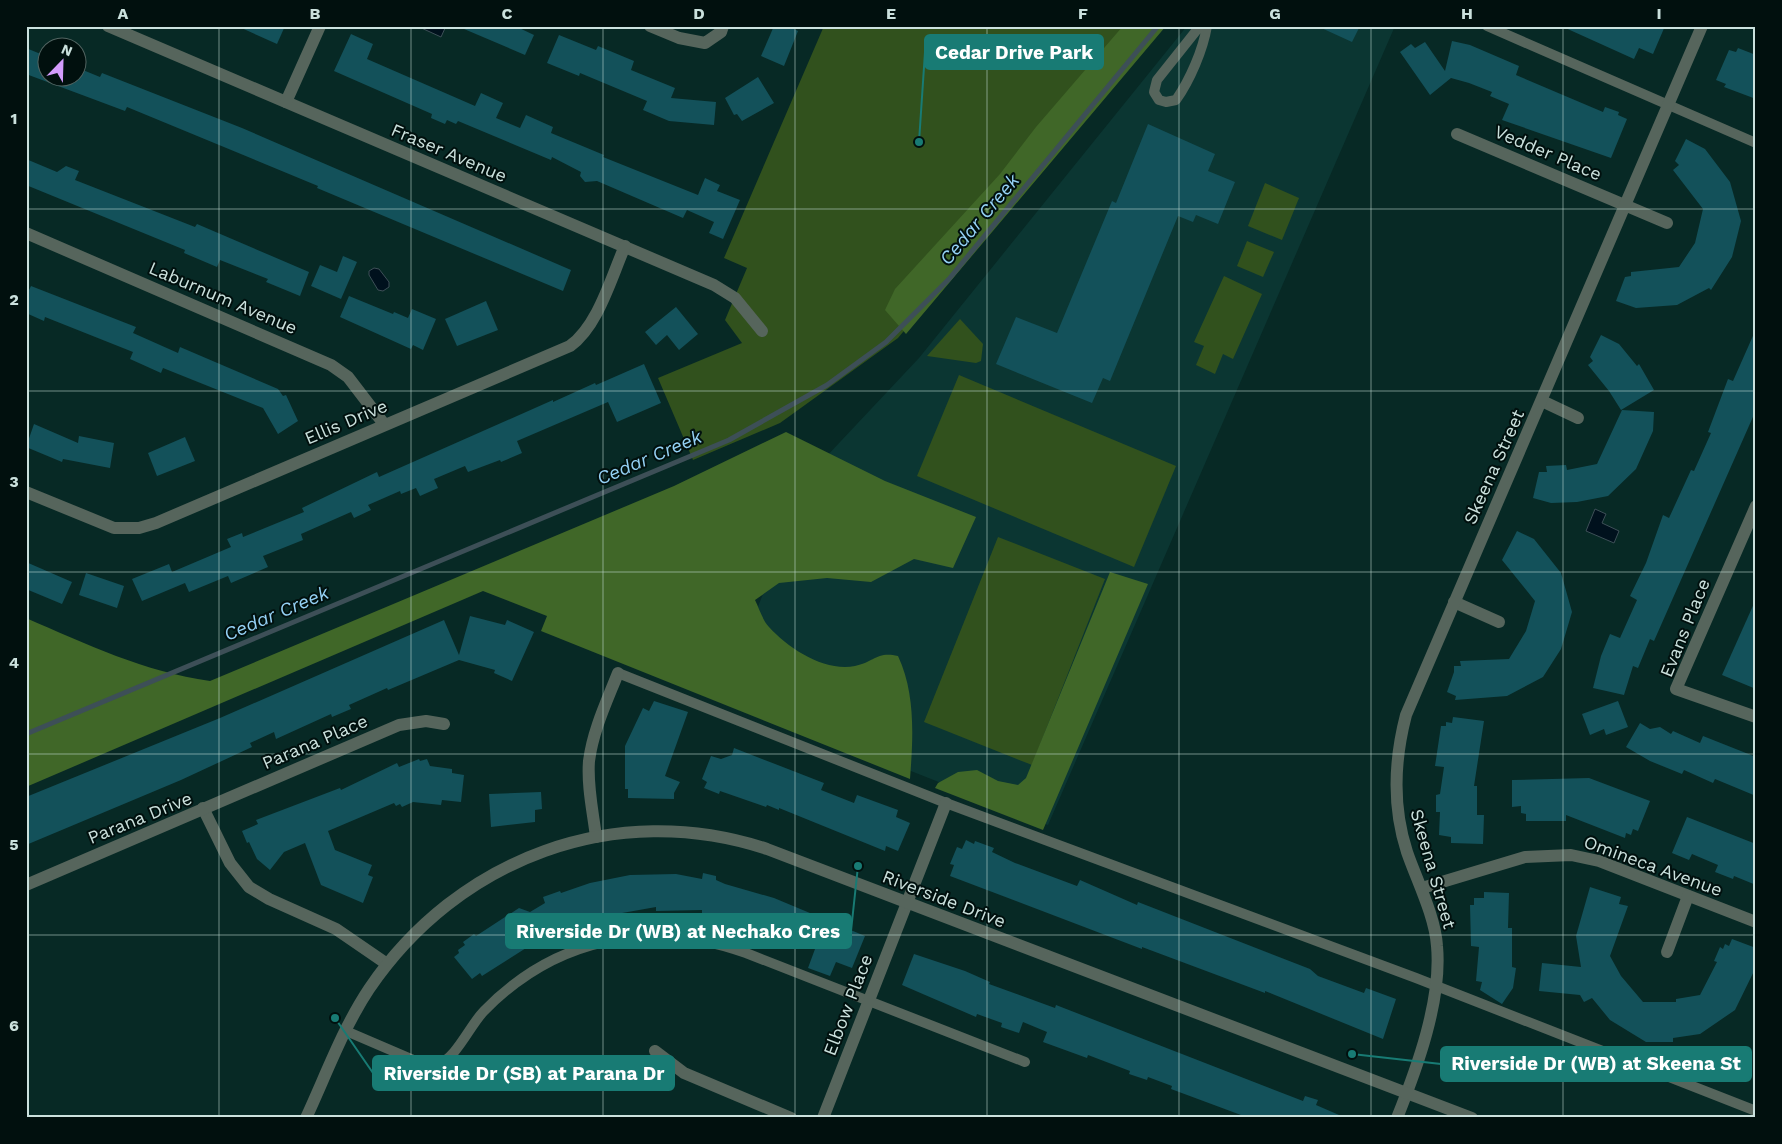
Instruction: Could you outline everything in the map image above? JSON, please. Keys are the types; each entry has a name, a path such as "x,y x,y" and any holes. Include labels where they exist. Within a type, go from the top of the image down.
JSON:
{"street":[{"name":"Fraser Avenue","path":"108,26 625,246 728,292 762,331"},
{"path":"286,102 320,26"},
{"path":"650,26 679,38 705,44 721,32 724,26"},
{"name":"Skeena Street","path":"1397,1118 1428,1027 1435,986 1438,945 1422,888 1407,853 1399,822 1396,799 1397,753 1408,707 1542,401 1702,26"},
{"name":"Vedder Place","path":"1457,134 1626,204"},
{"path":"1626,204 1667,223"},
{"name":"Laburnum Avenue","path":"26,233 331,365 348,377 384,424"},
{"name":"Ellis Drive","path":"26,492 100,524 114,528 139,528 156,523 384,424 560,352 578,340 592,322 625,246"},
{"name":"Skeena Street","path":"1542,401 1578,418"},
{"name":"Evans Place","path":"1756,506 1676,689 1756,717"},
{"path":"1454,602 1499,622"},
{"path":"596,837 589,782 590,758 595,733 618,673"},
{"name":"Parana Place","path":"203,808 399,726 426,721 444,724"},
{"name":"Elbow Place","path":"822,1118 946,802"},
{"name":"Parana Drive","path":"26,885 203,808 230,863 249,887 269,899 336,930 387,964"},
{"name":"Riverside Drive","path":"306,1118 346,1031 366,994 387,964 424,924 446,904 476,883 539,853 596,837 664,832 704,834 767,849 906,904 1472,1118"},
{"name":"Omineca Avenue","path":"1422,888 1525,857 1571,855 1599,861 1756,922"},
{"path":"1667,952 1688,896"},
{"path":"655,1051 684,1073 791,1118"}],"lane":[{"path":"1200,26 1157,80 1154,92 1159,100 1166,102 1176,100 1183,90 1201,48 1207,26"},
{"path":"1487,26 1669,103 1756,143"},
{"path":"618,673 946,802 1435,986 1756,1111"},
{"path":"346,1031 416,1061 432,1065 442,1063 453,1054 482,1012 528,975 553,960 590,945 648,936 688,937 722,944 1025,1062"}],"shaded area":[{"path":"417,26 446,26 441,37"},
{"path":"1187,26 1395,26 1048,825 723,697 809,475 919,358"},
{"path":"374,268 379,269 389,282 389,287 383,291 378,290 369,275 369,271"},
{"path":"1595,509 1606,514 1602,523 1619,531 1614,543 1586,531"}],"green space":[{"path":"824,26 1160,26 898,338 780,423 693,460 658,378 742,343 725,320 747,268 724,258"},
{"path":"1123,26 1166,26 906,334 885,310 895,289 1000,174 1036,127"},
{"path":"1265,183 1299,198 1282,240 1248,226"},
{"path":"1247,241 1274,252 1263,277 1237,266"},
{"path":"1224,276 1262,294 1233,359 1223,354 1215,374 1196,365 1204,346 1194,342"},
{"path":"960,319 983,344 981,361 976,363 927,356"},
{"path":"959,375 1176,466 1134,567 917,476"},
{"path":"786,432 885,481 976,517 953,568 914,559 871,582 827,578 779,583 755,600 765,621 777,635 797,651 820,662 844,667 855,666 880,656 898,656 908,686 912,717 910,779 541,631 547,616 483,591 26,787 26,618 93,647 139,664 186,677 210,681 674,486"},
{"path":"998,537 1105,579 1032,765 924,722"},
{"path":"1110,572 1148,584 1043,830 935,788 938,783 958,772 977,770 998,781 1018,785 1026,778"}],"building":[{"path":"237,26 285,26 277,44"},
{"path":"457,26 515,26 534,35 525,55"},
{"path":"774,26 788,26 798,31 784,66 761,56"},
{"path":"1317,26 1360,26 1352,42"},
{"path":"1561,26 1665,26 1653,54 1639,48 1634,59"},
{"path":"351,34 373,44 367,59 475,106 481,93 503,103 496,118 520,128 526,115 553,127 551,133 604,155 603,157 698,195 705,178 720,185 717,191 740,200 723,239 709,233 714,222 687,210 683,218 597,181 585,182 580,176 581,172 552,157 551,160 458,121 456,124 447,120 445,124 431,118 432,114 334,71"},
{"path":"559,35 596,50 598,46 634,61 631,70 675,88 671,98 716,102 714,125 669,121 643,110 647,101 580,73 579,76 547,63"},
{"path":"1452,41 1470,45 1519,66 1516,75 1603,112 1605,107 1619,112 1618,115 1627,119 1611,158 1502,120 1509,104 1490,96 1492,92 1469,83 1451,78 1430,95 1400,52 1411,44 1415,48 1425,42 1445,71"},
{"path":"26,48 38,53 38,78 26,74"},
{"path":"1738,48 1756,55 1756,99 1724,87 1726,84 1716,80 1729,50 1736,52"},
{"path":"88,72 100,77 102,73 242,128 571,270 563,291 127,107 125,111 63,88 88,88"},
{"path":"758,77 774,103 742,121 737,114 734,115 725,98"},
{"path":"1148,124 1215,154 1208,171 1235,182 1218,224 1196,215 1193,222 1178,216 1110,381 1103,378 1092,403 996,364 1016,317 1057,333 1112,201 1116,203"},
{"path":"1686,139 1705,149 1730,182 1741,221 1732,257 1711,290 1709,288 1677,305 1636,308 1616,301 1625,277 1631,276 1631,272 1679,267 1695,243 1703,209 1673,170 1679,165 1675,161"},
{"path":"26,159 57,172 66,166 79,171 75,180 195,227 197,224 309,272 300,296 266,282 268,279 220,260 217,267 184,253 185,250 26,185"},
{"path":"343,256 357,262 341,299 311,286 320,265 337,272"},
{"path":"31,286 136,327 133,333 178,353 180,347 278,389 283,396 286,395 298,421 278,434 263,408 163,368 161,373 130,359 133,352 45,317 44,321 26,313 26,296"},
{"path":"349,296 408,318 412,309 436,319 423,350 413,345 411,349 340,317"},
{"path":"486,301 498,330 457,346 445,319"},
{"path":"676,307 698,334 679,350 667,335 656,345 645,332"},
{"path":"1756,329 1756,410 1654,641 1650,639 1638,668 1633,666 1624,695 1593,688 1601,656 1610,634 1620,638 1637,600 1630,596 1646,563 1663,515 1669,518 1691,470 1694,471 1711,433 1708,432 1728,379 1733,381"},
{"path":"1601,335 1619,344 1637,366 1639,364 1654,390 1621,410 1609,391 1588,365 1593,361 1590,357"},
{"path":"644,364 661,403 617,422 608,402 517,441 522,453 501,462 500,460 468,472 465,466 434,479 438,488 420,496 416,488 401,494 400,491 368,505 371,510 354,518 351,512 301,534 303,540 263,556 268,567 231,583 228,576 189,592 185,583 142,601 132,579 169,564 172,572 231,547 227,539 242,533 243,537 304,512 302,508 377,472 379,477 553,400 553,402"},
{"path":"1622,410 1654,412 1653,431 1636,469 1608,496 1577,502 1551,503 1533,498 1539,472 1547,472 1546,466 1566,465 1567,470 1597,464"},
{"path":"34,424 78,443 79,436 114,443 110,468 63,459 62,462 26,447"},
{"path":"185,437 195,461 157,476 148,453"},
{"path":"1517,531 1534,539 1561,573 1572,612 1561,649 1543,677 1507,696 1455,700 1456,696 1447,692 1454,672 1454,666 1461,666 1460,661 1509,659 1526,631 1535,601 1502,560"},
{"path":"26,562 72,582 62,604 26,589"},
{"path":"86,573 124,586 117,608 79,595"},
{"path":"1756,599 1756,689 1722,675"},
{"path":"470,616 505,625 507,620 534,632 512,681 494,673 495,670 459,660 388,690 387,688 349,705 351,709 332,717 331,714 276,739 274,732 250,743 252,747 181,780 26,845 26,797 220,718 444,620 459,655"},
{"path":"654,701 688,712 665,776 680,782 674,793 674,799 628,798 628,789 625,789 625,746 643,708 649,711"},
{"path":"1618,701 1628,727 1606,735 1604,729 1590,735 1582,714"},
{"path":"1453,717 1484,721 1474,786 1477,786 1477,815 1484,815 1483,844 1451,843 1451,837 1439,835 1440,812 1436,812 1436,795 1440,794 1444,767 1435,766 1441,726 1446,726 1446,722 1452,723"},
{"path":"1640,723 1650,729 1660,727 1671,734 1673,731 1700,743 1703,736 1756,757 1756,796 1715,779 1713,783 1684,770 1682,774 1650,761 1626,747"},
{"path":"734,748 824,783 821,790 854,803 857,795 898,810 896,817 910,823 898,851 886,846 885,851 779,808 779,810 767,805 766,807 720,791 719,794 704,788 707,782 702,779 711,756 721,759 732,755"},
{"path":"419,759 420,761 427,759 430,766 452,769 452,773 464,775 461,802 442,800 441,805 413,802 402,807 400,804 396,806 394,803 328,831 335,850 372,865 368,875 373,877 363,903 321,885 305,843 284,852 270,870 257,859 249,842 247,843 242,831 258,824 256,820 340,788 341,790 397,763 399,767"},
{"path":"1589,778 1650,801 1638,831 1633,829 1631,835 1626,833 1625,838 1566,815 1566,821 1526,821 1526,814 1521,813 1521,806 1512,807 1512,780"},
{"path":"541,792 542,809 535,810 535,822 491,827 489,794"},
{"path":"1687,817 1756,844 1756,885 1734,876 1733,879 1715,872 1718,865 1692,854 1689,860 1672,853"},
{"path":"966,840 974,844 975,841 994,848 992,852 1015,863 1077,886 1080,880 1137,905 1138,902 1310,969 1318,976 1364,993 1366,988 1396,999 1383,1039 1265,991 1265,993 1142,947 1142,949 950,876 954,865 950,864 957,847 962,849"},
{"path":"703,873 716,876 716,880 725,884 774,898 865,936 852,968 836,962 830,976 808,968 815,949 791,939 789,943 743,927 744,923 702,914 702,910 656,911 656,907 594,918 545,936 482,976 480,973 472,979 454,957 459,953 458,950 465,945 463,942 474,934 476,936 519,908 530,912 545,903 543,897 560,891 561,893 590,883 630,875 676,874 702,879"},
{"path":"1590,887 1621,897 1619,904 1628,906 1610,956 1621,976 1643,1002 1676,1002 1676,999 1700,995 1717,962 1714,961 1720,947 1723,949 1725,944 1729,946 1732,939 1756,948 1756,967 1735,1010 1700,1034 1673,1038 1673,1042 1646,1042 1610,1020 1592,998 1584,1002 1580,995 1539,991 1542,963 1581,967 1576,936"},
{"path":"1484,892 1509,893 1508,928 1512,928 1512,967 1516,968 1513,988 1502,1004 1480,990 1482,982 1476,981 1479,947 1471,946 1470,905 1474,905 1474,898 1484,898"},
{"path":"914,954 965,971 990,982 989,984 1055,1008 1056,1005 1303,1101 1305,1096 1318,1100 1316,1105 1346,1118 1249,1118 1171,1089 1172,1086 1148,1077 1147,1080 1129,1074 1130,1071 1088,1055 1087,1058 1043,1042 1047,1032 1023,1022 1019,1033 1001,1027 1002,1023 977,1014 976,1017 902,985"}],"waterway":[{"name":"Cedar Creek","path":"26,734 729,440 827,385 886,342 949,279 1158,26"}],"place":[{"name":"Cedar Drive Park","path":"919,142"},
{"name":"Riverside Dr (WB) at Nechako Cres","path":"858,866"},
{"name":"Riverside Dr (SB) at Parana Dr","path":"335,1018"},
{"name":"Riverside Dr (WB) at Skeena St","path":"1352,1054"}]}
